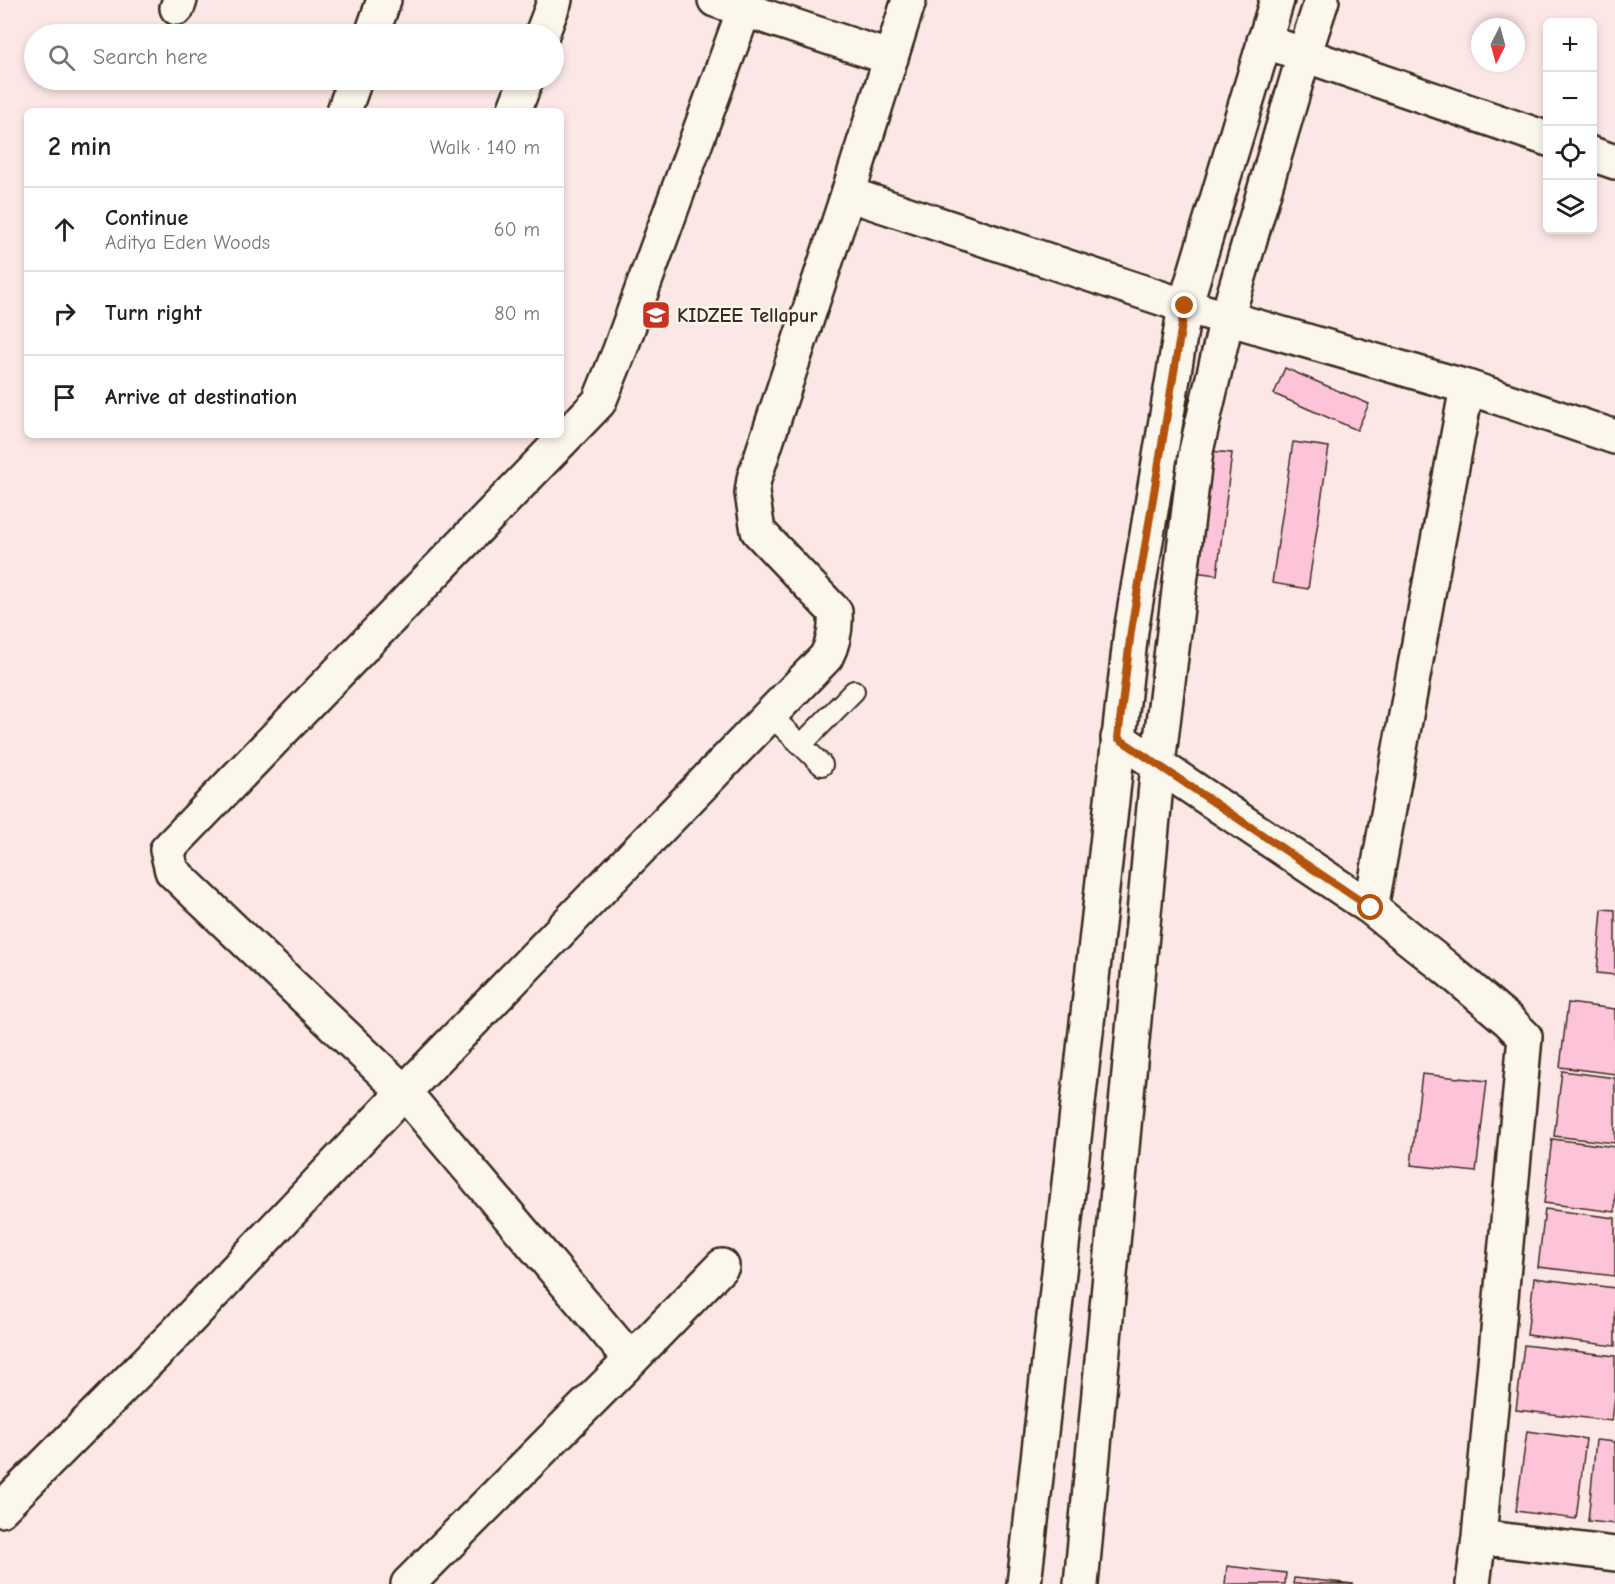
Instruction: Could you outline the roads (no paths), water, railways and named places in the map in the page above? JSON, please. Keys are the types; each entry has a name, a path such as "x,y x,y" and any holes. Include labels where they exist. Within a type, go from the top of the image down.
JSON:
{"street":[{"path":"376,24 384,0"},
{"path":"546,24 555,0"},
{"path":"0,1510 173,1336 404,1092 826,657 836,630 835,612 758,531 752,493 754,479 909,0"},
{"path":"1024,1584 1131,631 1185,306 1277,0"},
{"path":"1081,1584 1158,764 1196,451 1227,318 1322,0"},
{"path":"632,1360 404,1092 171,871 167,850 599,402 620,350 730,5 891,58"},
{"path":"1264,41 1543,137"},
{"path":"345,108 351,90"},
{"path":"515,108 522,90"},
{"path":"1597,155 1615,162"},
{"path":"848,194 1185,306 1467,387 1615,437"},
{"path":"1371,908 1467,387"},
{"path":"1118,738 1371,908 1509,1021 1525,1037 1473,1584"},
{"path":"408,1584 632,1360 722,1266"},
{"path":"1479,1537 1615,1554"}],"lane":[{"path":"801,745 854,692"},
{"path":"770,715 822,765"}],"place":[{"name":"KIDZEE Tellapur","path":"656,315"}]}
